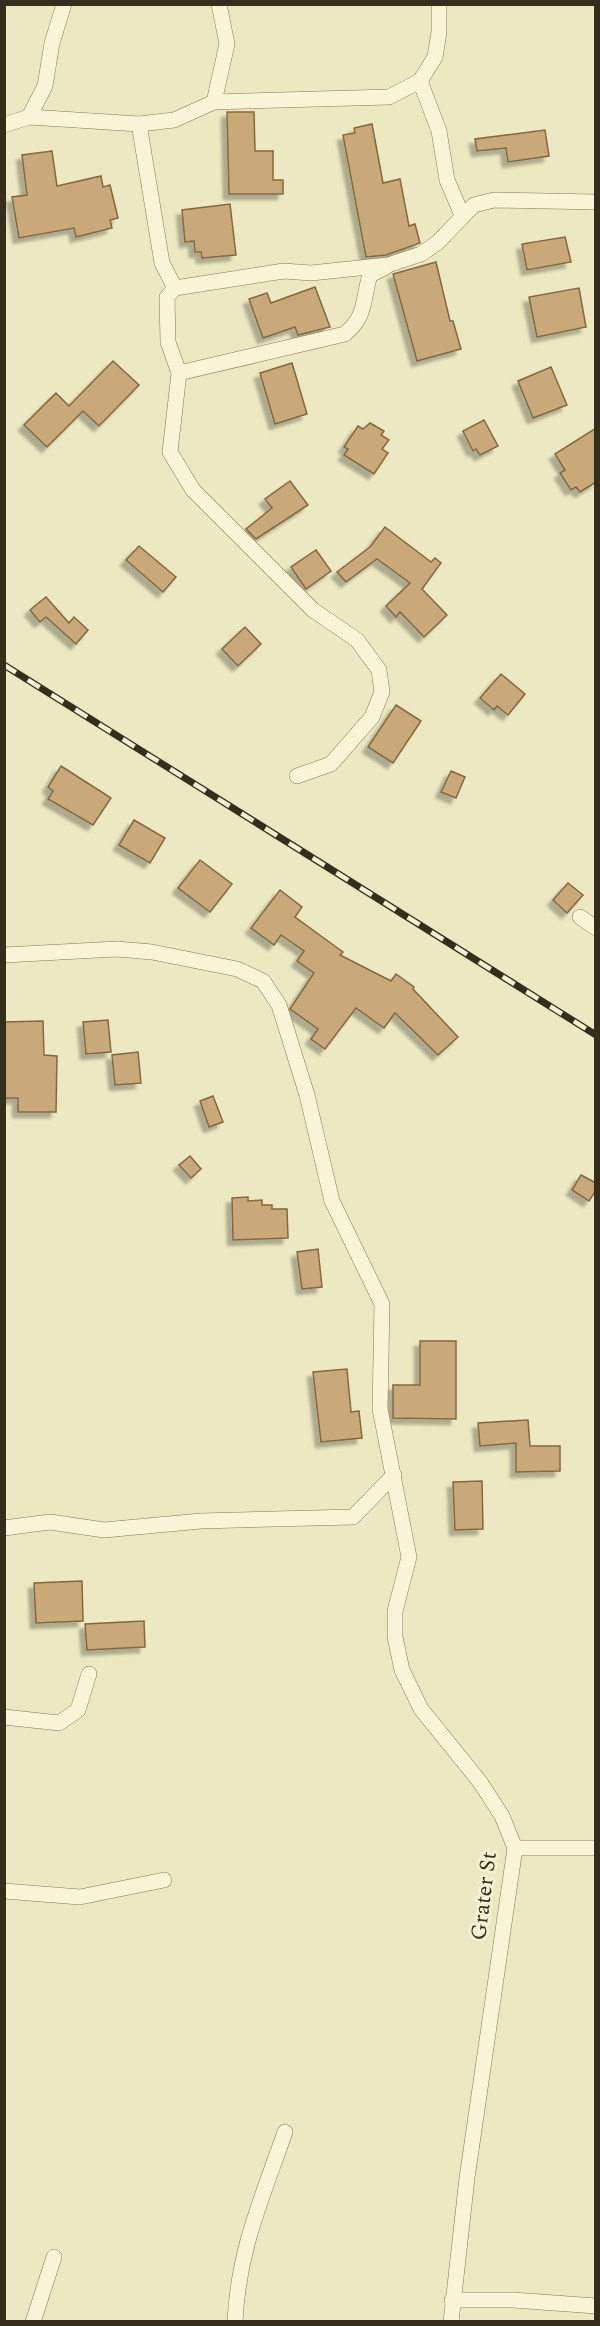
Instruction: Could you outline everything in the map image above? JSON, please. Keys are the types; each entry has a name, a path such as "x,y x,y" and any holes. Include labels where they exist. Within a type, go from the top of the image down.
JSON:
{"street":[{"path":"29,117 45,86 52,43 64,4"},
{"path":"214,102 227,44 219,4"},
{"path":"4,125 29,117 139,124 174,120 214,102 389,97 420,81 435,57 439,32 439,4"},
{"path":"420,81 440,131 447,180 462,215"},
{"path":"139,124 162,263 175,288"},
{"path":"179,373 345,334 357,323 364,310 365,292 370,275 422,254 448,232 474,205 494,200 596,202"},
{"path":"297,776 331,764 372,717 382,692 379,670 357,640 313,610 193,490 170,452 179,373 168,342 167,297 175,288 284,271 311,273 388,266"},
{"path":"580,917 596,928"},
{"name":"Grater St","path":"4,955 117,949 237,969 263,981 279,1005 307,1095 332,1202 382,1304 380,1409 409,1557 395,1611 395,1637 402,1670 421,1709 480,1782 502,1816 515,1848 452,2300 451,2322"},
{"path":"4,1528 50,1522 104,1530 201,1521 353,1517 394,1475"},
{"path":"4,1717 59,1723 78,1710 89,1674"},
{"path":"515,1848 596,1848"},
{"path":"4,1892 80,1897 164,1880"},
{"path":"235,2322 237,2285 243,2253 285,2132"},
{"path":"33,2322 54,2257"},
{"path":"452,2300 513,2300 596,2306"}],"building":[{"path":"227,112 254,112 255,151 273,151 273,180 283,180 283,194 229,194"},
{"path":"372,124 383,183 400,179 409,226 415,224 420,243 386,255 366,257 343,135 355,133 354,128"},
{"path":"545,130 549,156 508,162 506,148 477,151 475,139"},
{"path":"52,151 57,186 101,176 103,187 110,185 118,218 110,220 112,228 76,237 74,228 19,238 12,197 27,195 22,155"},
{"path":"230,204 236,255 202,258 201,252 195,252 194,241 185,242 182,210"},
{"path":"565,237 571,262 527,270 522,244"},
{"path":"436,262 450,321 453,321 461,349 417,361 393,274"},
{"path":"315,287 330,327 298,335 295,327 263,338 249,299 267,293 271,303"},
{"path":"579,288 586,327 537,337 529,297"},
{"path":"113,361 139,385 99,426 83,411 47,447 24,425 56,393 69,406"},
{"path":"292,363 307,414 275,424 260,373"},
{"path":"551,367 567,405 533,418 518,381"},
{"path":"484,420 498,446 480,455 476,449 473,451 463,431"},
{"path":"370,423 384,431 381,435 389,440 382,449 388,453 374,474 344,455 348,449 344,447 358,426 363,429"},
{"path":"596,428 596,482 580,492 576,487 571,490 560,473 565,470 555,454"},
{"path":"290,481 308,505 256,539 246,529 272,508 265,499"},
{"path":"385,527 431,562 435,558 441,563 422,589 447,615 424,637 400,612 396,617 386,606 410,583 377,559 346,582 337,572 370,547"},
{"path":"139,546 176,577 163,592 126,560"},
{"path":"316,550 331,571 306,589 291,567"},
{"path":"46,597 69,623 74,617 88,630 76,644 46,617 40,622 30,610"},
{"path":"245,627 261,644 238,666 222,649"},
{"path":"501,674 525,694 508,715 497,706 494,710 480,698"},
{"path":"396,705 421,721 393,763 368,747"},
{"path":"61,766 111,798 93,825 48,799 53,791 48,787"},
{"path":"451,771 465,777 456,798 441,792"},
{"path":"134,820 165,838 150,863 119,845"},
{"path":"200,860 232,884 210,912 178,888"},
{"path":"568,883 583,895 567,913 553,900"},
{"path":"280,890 302,907 295,917 343,952 340,955 391,981 396,974 414,987 413,989 458,1037 438,1055 395,1013 384,1028 356,1008 325,1049 311,1039 318,1029 290,1009 314,973 297,961 304,951 281,935 274,945 251,928"},
{"path":"108,1020 111,1052 86,1054 83,1022"},
{"path":"43,1021 44,1055 57,1056 56,1112 18,1112 18,1098 4,1098 4,1022"},
{"path":"138,1052 141,1083 115,1085 112,1055"},
{"path":"213,1096 223,1122 209,1127 200,1101"},
{"path":"190,1156 201,1169 191,1178 179,1165"},
{"path":"581,1175 596,1183 596,1190 589,1201 572,1190"},
{"path":"248,1197 248,1201 262,1200 262,1205 272,1205 272,1209 287,1209 288,1238 233,1240 232,1198"},
{"path":"318,1249 322,1287 302,1289 297,1252"},
{"path":"420,1341 456,1341 456,1419 393,1418 393,1385 420,1385"},
{"path":"347,1369 351,1412 359,1411 362,1438 321,1442 313,1372"},
{"path":"528,1420 530,1446 560,1446 560,1471 516,1472 516,1443 480,1446 478,1423"},
{"path":"482,1481 483,1529 455,1530 453,1482"},
{"path":"82,1581 83,1621 36,1623 34,1583"},
{"path":"144,1621 145,1647 87,1650 85,1624"}],"railway":[{"path":"4,665 596,1035"}]}
